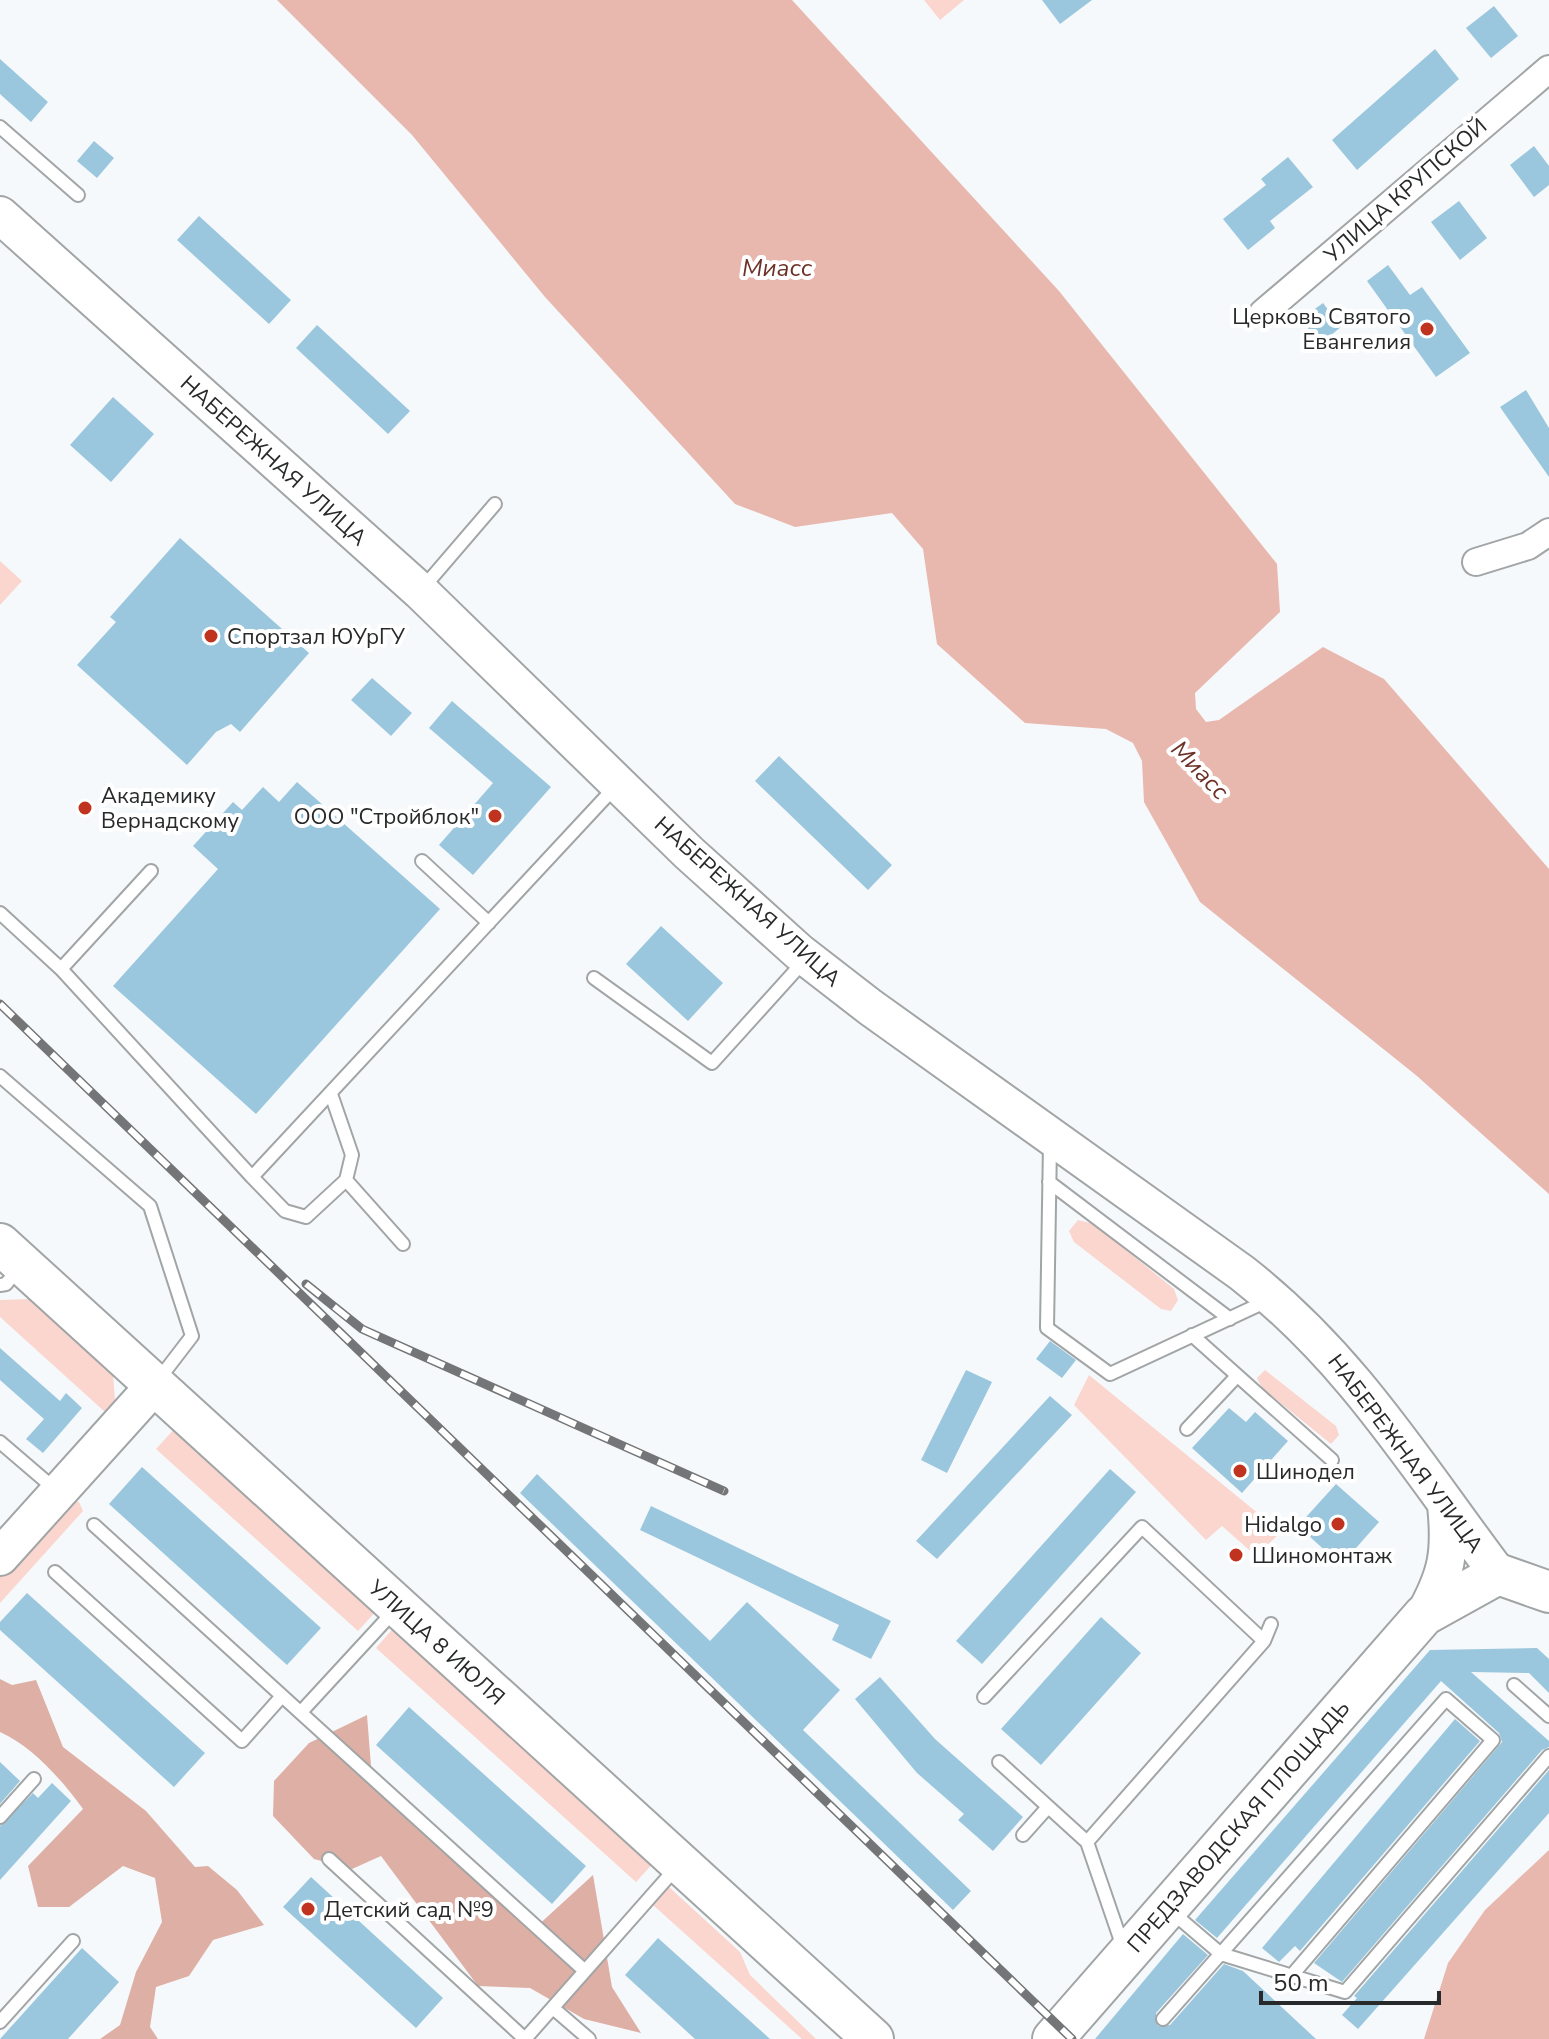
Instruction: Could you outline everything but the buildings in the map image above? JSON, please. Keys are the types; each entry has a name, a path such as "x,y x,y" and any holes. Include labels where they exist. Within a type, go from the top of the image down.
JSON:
{"main road":[{"name":"УЛИЦА 8 ИЮЛЯ","path":"7,1265 155,1385 873,2039"},
{"path":"1498,1574 1549,1592"},
{"name":"ПРЕДЗАВОДСКАЯ ПЛОЩАДЬ","path":"1053,2039 1424,1615 1498,1574"},
{"path":"825,1995 844,2039"}],"street":[{"name":"УЛИЦА КРУПСКОЙ","path":"1263,313 1549,69"},
{"name":"НАБЕРЕЖНАЯ УЛИЦА","path":"0,215 420,591 689,853 807,958 1274,1298 1334,1355 1366,1393 1498,1574"},
{"path":"1476,562 1528,546 1549,532"},
{"path":"0,1557 155,1385"},
{"path":"1424,1615 1442,1583 1450,1544 1446,1505"}],"lane":[{"path":"0,127 78,195"},
{"path":"420,591 495,504"},
{"path":"252,1177 619,783"},
{"path":"422,861 489,923"},
{"path":"61,969 151,871"},
{"path":"0,913 61,969 285,1211 306,1217 346,1180 352,1155 331,1094"},
{"path":"594,978 712,1063 807,958"},
{"path":"0,1076 150,1206 192,1336 155,1385"},
{"path":"1051,1133 1047,1328 1110,1374 1274,1298"},
{"path":"346,1180 403,1244"},
{"path":"1049,1182 1230,1319"},
{"path":"1192,1335 1332,1460"},
{"path":"1187,1429 1237,1376"},
{"path":"0,1442 59,1492"},
{"path":"94,1525 585,1971"},
{"path":"984,1697 1142,1527 1264,1641"},
{"path":"55,1572 242,1741 282,1696"},
{"path":"301,1712 398,1606"},
{"path":"1087,1842 1264,1641 1271,1624"},
{"path":"1514,1685 1549,1716"},
{"path":"1163,2019 1446,1699 1493,1740 1293,1974"},
{"path":"1166,1907 1221,1954 1345,1992 1549,1756"},
{"path":"999,1762 1087,1842 1126,1953"},
{"path":"0,1817 34,1779"},
{"path":"1023,1835 1048,1807"},
{"path":"329,1859 525,2039 680,1863"},
{"path":"0,2022 73,1941"},
{"path":"553,2008 589,2039"}],"shaded area":[{"path":"924,0 964,0 940,20"},
{"path":"0,561 22,581 0,605"},
{"path":"1078,1220 1094,1224 1174,1289 1178,1300 1171,1311 1161,1309 1074,1242 1069,1231"},
{"path":"31,1299 113,1373 115,1401 105,1412 0,1317 0,1300"},
{"path":"1265,1370 1336,1426 1339,1435 1331,1444 1262,1388 1257,1378"},
{"path":"1089,1375 1281,1532 1256,1556 1222,1526 1206,1540 1074,1405"},
{"path":"176,1427 378,1609 358,1631 156,1449"},
{"path":"70,1499 79,1502 83,1511 0,1603 0,1577"},
{"path":"396,1625 656,1860 636,1882 376,1648"},
{"path":"0,1679 12,1685 36,1680 63,1747 146,1811 195,1867 208,1866 237,1890 264,1925 213,1940 189,1976 156,1987 150,2027 158,2039 100,2039 120,2025 136,1972 162,1922 155,1878 123,1866 69,1907 38,1907 28,1866 83,1809 46,1765 24,1746 0,1732"},
{"path":"367,1715 372,1779 535,1928 593,1875 612,1987 641,2033 584,2019 530,1988 478,1986 381,1856 352,1869 314,1859 273,1816 274,1781 309,1743"},
{"path":"669,1887 740,1952 750,1975 816,2039 802,2039 653,1905"}],"water":[{"name":"Миасс","path":"277,0 792,0 1059,291 1277,564 1280,612 1195,693 1196,709 1206,722 1219,720 1323,647 1384,679 1549,869 1549,1194 1417,1076 1200,902 1144,802 1142,761 1133,743 1106,729 1025,723 937,644 923,549 892,513 795,527 735,504 545,297 412,135"},
{"path":"1549,1850 1549,2039 1424,2039 1448,1963 1485,1910"}],"railway":[{"path":"0,1004 1072,2039"},
{"path":"306,1284 362,1329 724,1491"}],"place":[{"name":"Церковь Святого Евангелия","path":"1427,329"},
{"name":"Спортзал ЮУрГУ","path":"211,636"},
{"name":"Академику Вернадскому","path":"85,808"},
{"name":"ООО \"Стройблок\"","path":"495,816"},
{"name":"Шинодел","path":"1240,1471"},
{"name":"Hidalgo","path":"1338,1524"},
{"name":"Шиномонтаж","path":"1236,1555"},
{"name":"Детский сад №9","path":"308,1909"}]}
